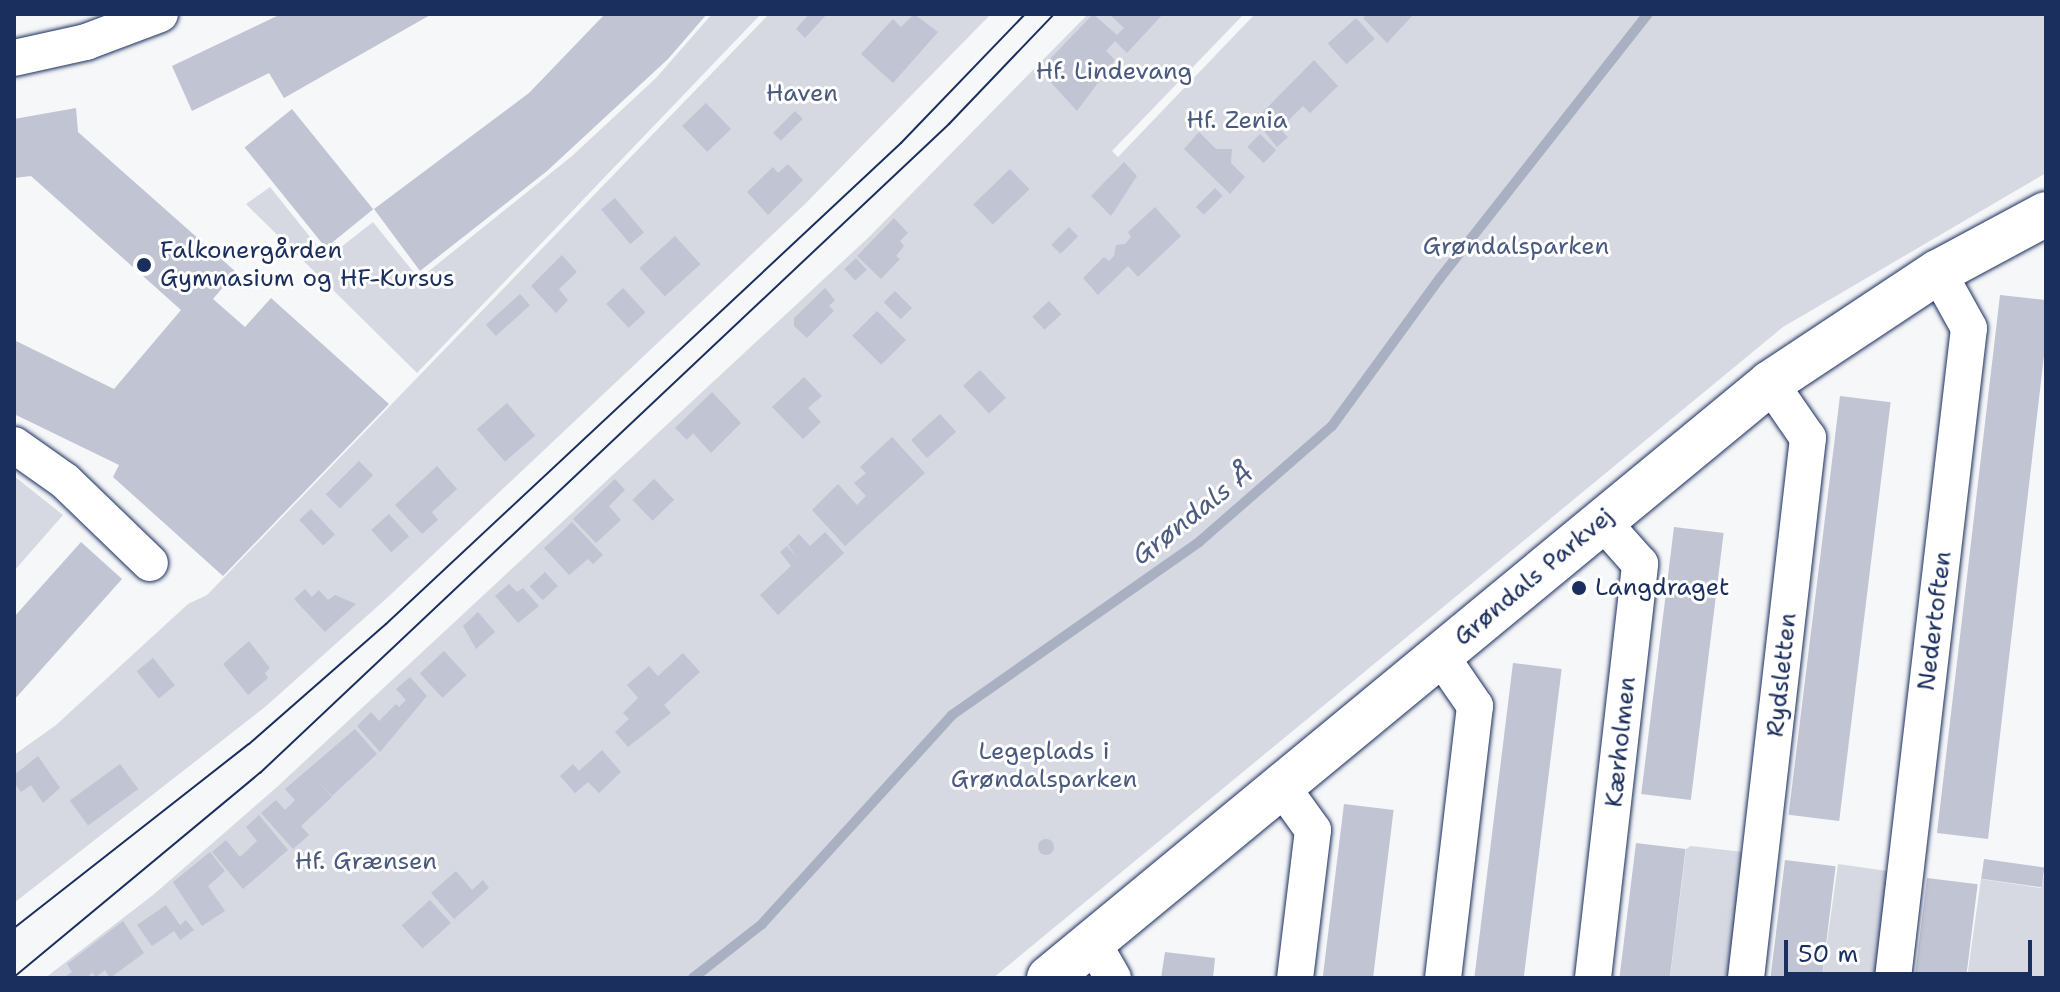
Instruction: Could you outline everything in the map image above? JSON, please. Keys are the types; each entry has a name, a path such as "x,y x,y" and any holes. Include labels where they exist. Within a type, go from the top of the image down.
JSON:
{"main road":[{"name":"Grøndals Parkvej","path":"1049,978 1103,960 1282,787 1770,383 1938,272 2046,214"}],"street":[{"path":"14,58 147,17"},
{"name":"Nedertoften","path":"1893,978 1969,328 1938,272"},
{"name":"Rydsletten","path":"1746,978 1808,438 1770,383"},
{"path":"14,445 65,481 150,563"},
{"name":"Kærholmen","path":"1593,978 1640,564 1601,520"},
{"path":"1440,655 1475,706 1443,978"},
{"path":"1282,787 1313,830 1295,978"}],"green space":[{"path":"712,14 761,14 417,373 246,204 270,187 327,258 373,222 419,279 572,156 656,78"},
{"name":"Haven","path":"769,14 991,14 805,204 387,598 265,707 14,903 14,755 56,725 188,604 207,595"},
{"name":"Grøndalsparken","path":"1088,14 1244,14 1112,151 1118,157 1255,14 2046,14 2046,173 1783,327 993,978 45,978 153,895 278,786 869,237"},
{"path":"14,476 63,515 14,571"},
{"path":"1691,846 1743,852 1728,978 1670,978 1686,849"},
{"path":"1838,864 1889,871 1874,978 1822,978"},
{"path":"2046,868 2046,978 1967,978 1981,879 2041,888"}],"building":[{"path":"281,14 432,14 284,98 269,73 192,111 172,66"},
{"path":"605,14 707,14 668,59 547,171 420,271 374,209 529,93"},
{"path":"809,14 827,14 805,38 796,29"},
{"path":"914,14 938,32 893,83 861,54 893,19 901,27"},
{"path":"1093,14 1117,35 1124,28 1109,14 1163,14 1127,53 1115,41 1106,51 1115,60 1077,111 1047,78 1057,68 1049,60"},
{"path":"1367,14 1414,14 1387,43 1363,18"},
{"path":"1356,18 1375,39 1346,64 1328,43"},
{"path":"1314,60 1338,86 1310,113 1303,106 1280,129 1288,137 1277,147 1255,120"},
{"path":"706,103 731,129 707,152 682,126"},
{"name":"Falkonergården Gymnasium og HF-Kursus","path":"76,108 78,132 236,272 213,299 245,327 271,298 389,404 223,576 113,477 119,465 14,414 14,340 114,389 181,310 31,176 14,178 14,119"},
{"path":"292,109 373,209 326,248 245,147"},
{"path":"795,111 803,119 781,141 773,133"},
{"path":"1199,132 1216,149 1232,149 1231,163 1245,177 1230,194 1184,149"},
{"path":"1260,134 1276,150 1264,163 1247,147"},
{"path":"1124,162 1137,176 1111,216 1091,196"},
{"path":"788,164 803,180 768,215 747,192 773,167 778,173"},
{"path":"1010,169 1029,189 993,225 973,204"},
{"path":"1215,188 1223,196 1204,215 1196,207"},
{"path":"615,198 644,232 630,244 601,210"},
{"path":"1155,207 1181,236 1138,277 1128,266 1098,295 1083,278 1104,257 1109,261 1114,256 1116,245 1125,244 1131,237 1128,232"},
{"path":"894,218 908,233 900,241 904,246 896,256 900,259 881,279 857,256"},
{"path":"1069,227 1078,236 1061,254 1051,245"},
{"path":"675,236 700,264 665,296 639,268"},
{"path":"562,255 577,272 559,289 568,300 556,313 531,286"},
{"path":"856,258 867,270 855,281 844,269"},
{"path":"623,288 646,312 629,328 606,304"},
{"path":"825,288 835,300 829,306 834,311 807,338 794,326 794,318"},
{"path":"895,291 912,308 901,319 884,302"},
{"path":"520,294 530,305 496,336 486,325"},
{"path":"2000,295 2046,300 2046,338 1988,839 1937,833"},
{"path":"1049,301 1061,314 1044,330 1032,317"},
{"path":"877,311 906,340 881,365 852,336"},
{"path":"980,370 1006,398 989,413 963,386"},
{"path":"804,377 822,396 808,408 821,422 803,439 772,407"},
{"path":"712,392 741,423 711,453 693,433 687,440 675,428"},
{"path":"1840,396 1891,402 1839,821 1789,815"},
{"path":"507,403 535,435 505,462 477,429"},
{"path":"940,414 956,432 927,458 911,440"},
{"path":"892,437 925,473 845,546 812,510 838,484 857,505 866,496 854,483 866,473 860,467"},
{"path":"359,461 373,475 340,508 326,494"},
{"path":"437,466 457,489 432,512 438,520 422,534 395,505"},
{"path":"615,479 625,490 609,506 621,520 596,543 573,519"},
{"path":"654,479 674,500 653,521 632,500"},
{"path":"311,509 335,535 323,546 299,520"},
{"path":"389,514 409,536 391,552 371,530"},
{"path":"572,522 603,555 593,564 588,559 569,575 544,548"},
{"path":"1674,527 1724,533 1691,800 1641,794"},
{"path":"825,532 844,553 778,615 760,595 791,566 780,552 787,546 799,560 788,545 799,534 810,546"},
{"path":"81,542 122,579 14,700 14,617"},
{"path":"545,572 558,586 543,600 530,586"},
{"path":"509,584 517,592 523,588 539,606 518,623 495,596"},
{"path":"305,589 312,597 319,590 328,600 335,595 356,604 325,632 294,599"},
{"path":"478,612 495,632 476,649 463,626"},
{"path":"249,641 270,668 265,673 268,678 248,695 223,664"},
{"path":"444,651 467,675 442,698 420,674"},
{"path":"683,653 700,672 664,705 671,713 628,747 615,732 629,719 623,713 638,698 627,685 649,666 658,676"},
{"path":"153,658 175,685 159,698 137,671"},
{"path":"1513,663 1562,669 1524,978 1474,978"},
{"path":"410,677 427,696 380,752 357,726 371,712 379,721 396,704 399,707 406,700 396,689"},
{"path":"355,729 377,754 332,796 314,777 332,797 301,826 309,835 293,849 261,813 276,800 285,810 295,800 285,789"},
{"path":"602,750 621,772 599,793 588,782 575,793 560,776 573,764 579,771"},
{"path":"38,756 60,788 43,803 31,785 21,792 14,782 14,775"},
{"path":"120,764 138,789 88,826 70,800"},
{"path":"1344,804 1394,810 1373,978 1323,978"},
{"path":"259,815 288,850 243,889 212,852 226,840 240,857 257,841 246,827"},
{"path":"1043,839 1049,839 1054,847 1052,853 1043,855 1038,850 1038,844"},
{"path":"1636,843 1686,849 1670,978 1619,978"},
{"path":"210,852 225,871 208,886 225,911 202,926 173,882"},
{"path":"1984,859 2044,867 2042,887 1981,879"},
{"path":"1785,860 1836,866 1822,978 1771,978"},
{"path":"456,871 472,890 483,880 489,888 454,919 431,893"},
{"path":"1927,878 1978,884 1966,978 1915,978"},
{"path":"430,900 451,923 423,948 402,925"},
{"path":"166,905 180,925 186,920 194,930 180,940 174,931 152,946 137,925"},
{"path":"123,921 144,953 110,978 105,970 96,977 92,972 88,978 63,978 72,972 67,964"},
{"path":"1165,952 1215,958 1213,978 1161,978"}],"waterway":[{"name":"Grøndals Å","path":"693,978 762,924 952,715 1199,542 1332,426 1440,278 1648,14"}],"tram line":[{"path":"14,928 249,744 386,624 901,143 1025,14"},
{"path":"14,977 260,773 949,124 1054,14"}],"place":[{"name":"Falkonergården Gymnasium og HF-Kursus","path":"144,265"},
{"name":"Langdraget","path":"1579,588"}],"park label":[{"name":"Hf. Lindevang","path":"1114,72"},
{"name":"Hf. Zenia","path":"1237,121"},
{"name":"Legeplads i Grøndalsparken","path":"1044,766"},
{"name":"Hf. Grænsen","path":"366,862"}]}
